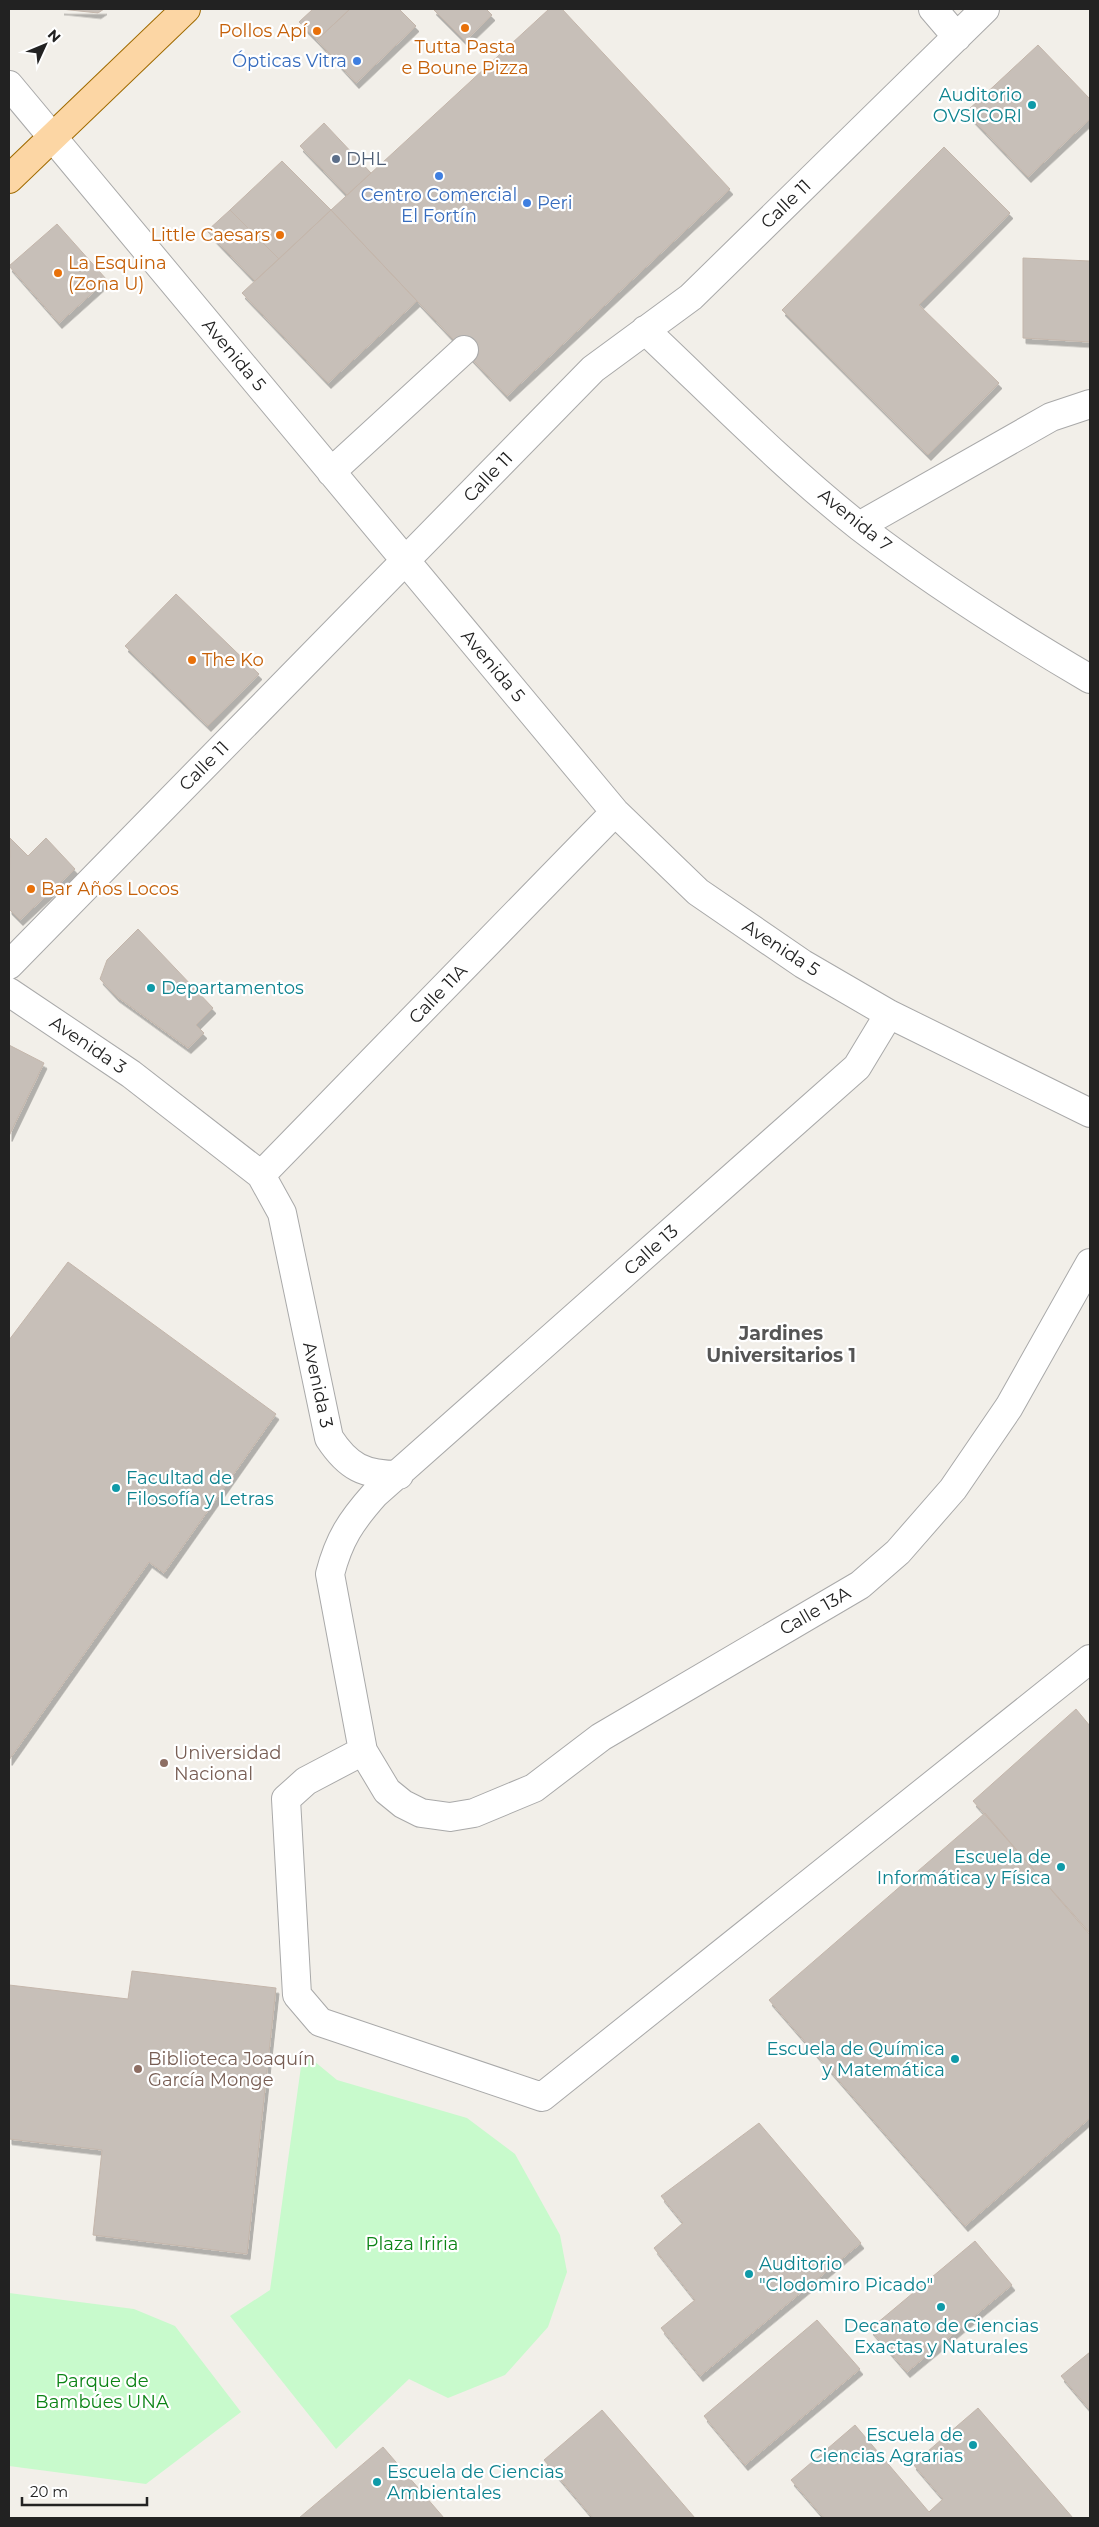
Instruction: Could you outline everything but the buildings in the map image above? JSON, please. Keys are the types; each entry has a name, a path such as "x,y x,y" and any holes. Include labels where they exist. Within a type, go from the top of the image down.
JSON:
{"main road":[{"path":"9,179 186,9"}],"street":[{"path":"933,9 956,37"},
{"name":"Calle 11","path":"9,965 593,369 692,297 985,9"},
{"name":"Avenida 5","path":"9,86 615,812 698,892 803,964 889,1014 1090,1113"},
{"name":"Avenida 7","path":"645,330 776,454 859,526 951,594 1090,679"},
{"path":"331,472 464,350"},
{"path":"859,526 1051,417 1090,404"},
{"name":"Calle 11A","path":"261,1175 615,812"},
{"name":"Avenida 3","path":"9,992 131,1074 261,1175 282,1213 329,1438 340,1456 359,1469 378,1475 398,1475"},
{"name":"Calle 13","path":"398,1475 858,1067 889,1014"},
{"name":"Calle 13A","path":"363,1751 387,1791 403,1804 421,1813 450,1817 474,1813 534,1788 602,1737 860,1585 898,1552 953,1489 1010,1408 1090,1263"},
{"path":"398,1475 375,1494 352,1519 338,1546 330,1574 363,1751 306,1781 286,1799 297,1995 320,2022 542,2097 1090,1659"}],"green space":[{"name":"Plaza Iriria","path":"303,2052 337,2080 467,2118 515,2154 560,2235 567,2272 548,2327 505,2375 448,2398 409,2379 336,2449 230,2316 270,2290"},
{"name":"Parque de Bambúes UNA","path":"9,2293 134,2309 175,2326 241,2412 146,2484 9,2466"}],"place":[{"name":"Tutta Pasta e Boune Pizza","path":"465,28"},
{"name":"Pollos Apí","path":"317,31"},
{"name":"Ópticas Vitra","path":"357,61"},
{"name":"Auditorio OVSICORI","path":"1032,105"},
{"name":"DHL","path":"336,159"},
{"name":"Centro Comercial El Fortín","path":"439,176"},
{"name":"Peri","path":"527,203"},
{"name":"Little Caesars","path":"280,235"},
{"name":"La Esquina (Zona U)","path":"58,273"},
{"name":"The Ko","path":"192,660"},
{"name":"Bar Años Locos","path":"31,889"},
{"name":"Departamentos","path":"151,988"},
{"name":"Facultad de Filosofía y Letras","path":"116,1488"},
{"name":"Universidad Nacional","path":"164,1763"},
{"name":"Escuela de Informática y Física","path":"1061,1867"},
{"name":"Escuela de Química y Matemática","path":"955,2059"},
{"name":"Biblioteca Joaquín García Monge","path":"138,2069"},
{"name":"Auditorio \"Clodomiro Picado\"","path":"749,2274"},
{"name":"Decanato de Ciencias Exactas y Naturales","path":"941,2307"},
{"name":"Escuela de Ciencias Agrarias","path":"973,2445"},
{"name":"Escuela de Ciencias Ambientales","path":"377,2482"}],"district":[{"name":"Jardines Universitarios 1","path":"781,1344"}]}
